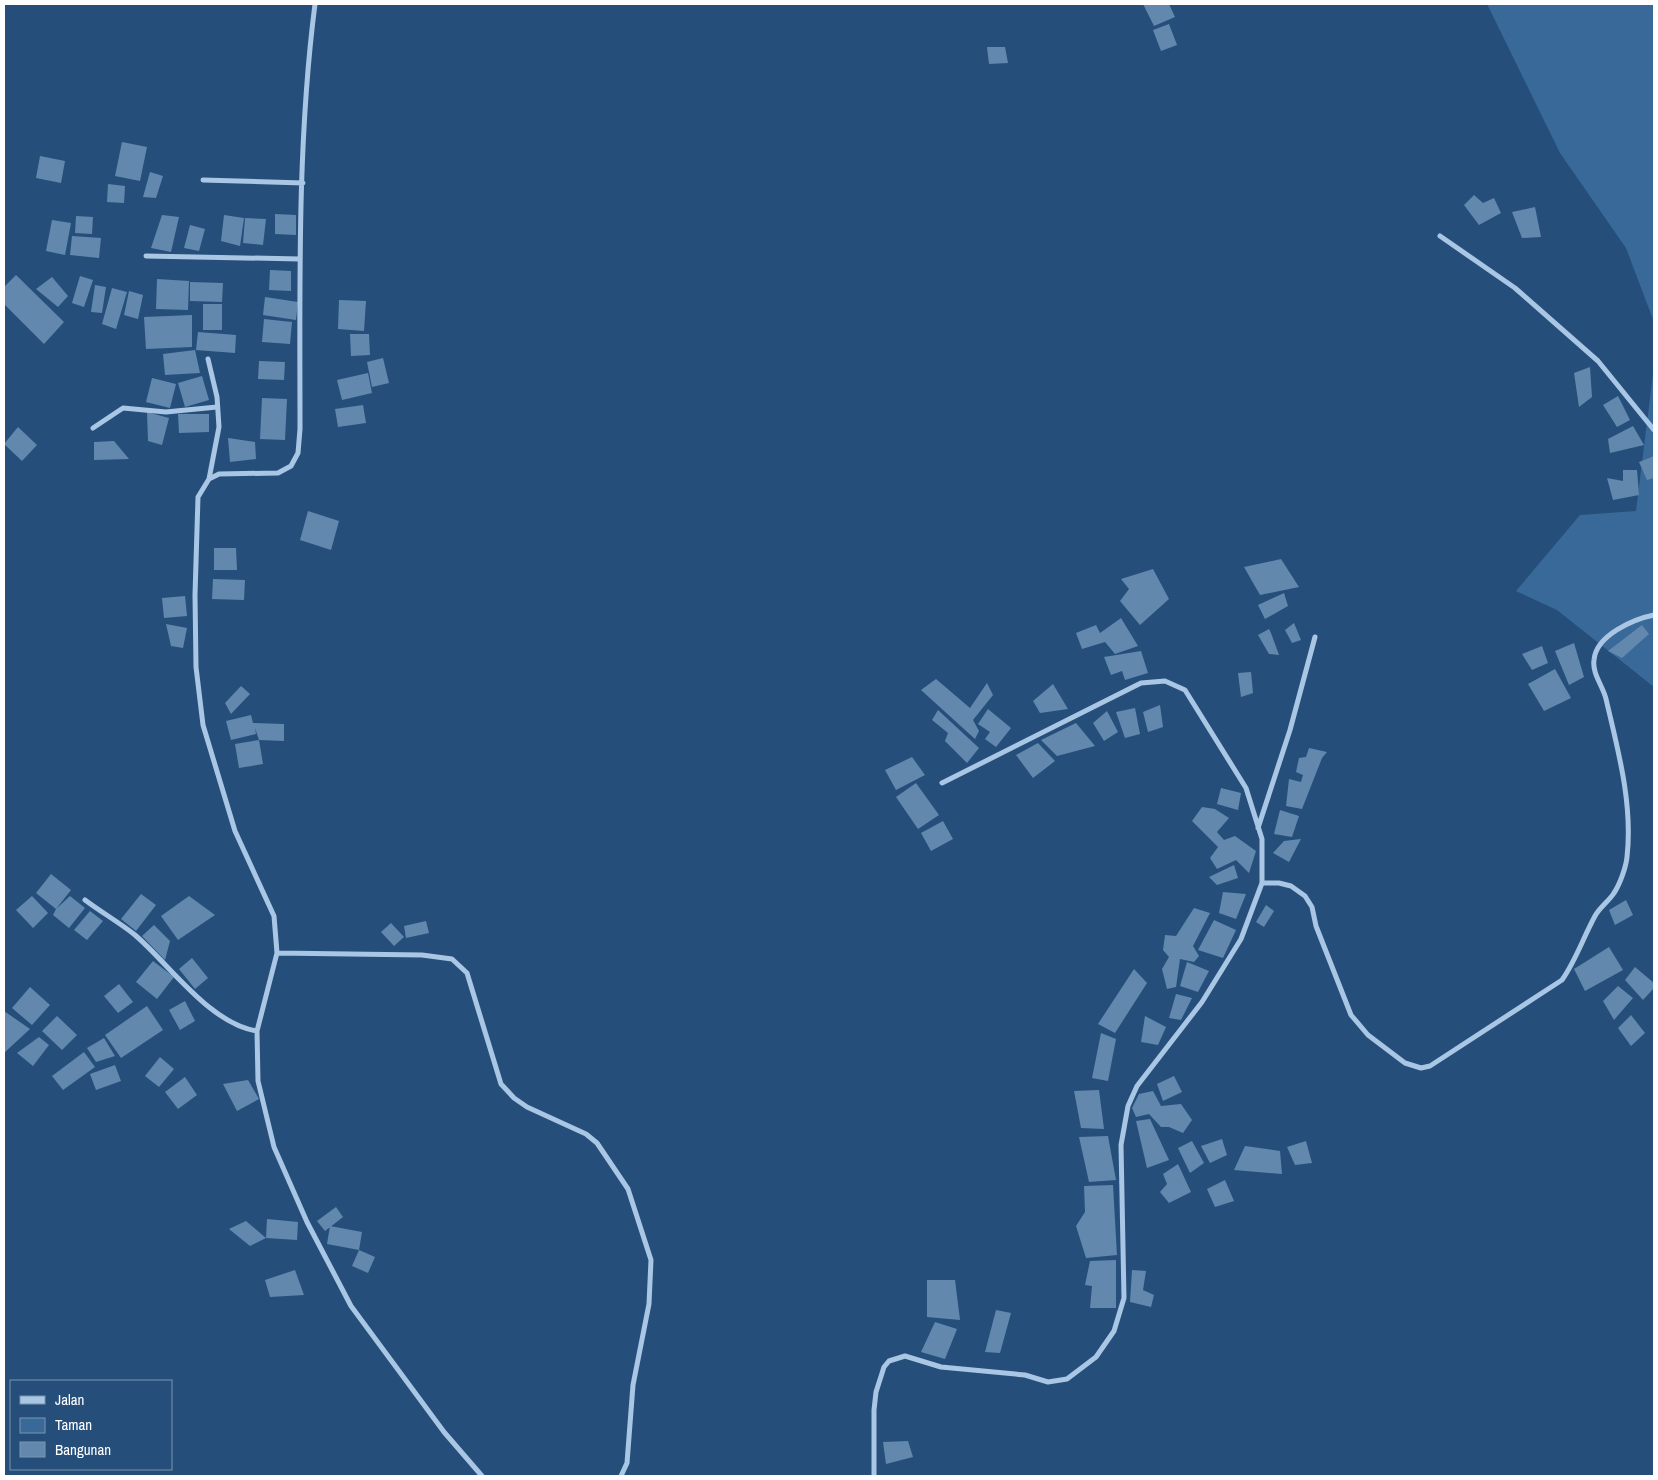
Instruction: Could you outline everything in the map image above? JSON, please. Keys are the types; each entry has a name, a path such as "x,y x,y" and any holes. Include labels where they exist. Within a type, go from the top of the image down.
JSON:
{"street":[{"path":"208,479 219,474 278,473 291,466 298,453 300,429 300,259 309,47 315,4"},
{"path":"203,180 303,183"},
{"path":"1440,236 1514,288 1598,361 1654,430"},
{"path":"146,256 300,259"},
{"path":"208,360 219,427 208,479 198,497 195,595 196,667 204,725 235,831 274,916 277,953 257,1031 258,1081 274,1147 307,1222 351,1306 444,1432 482,1476"},
{"path":"93,428 123,408 166,412 217,407"},
{"path":"1262,883 1279,883 1291,886 1305,896 1312,908 1316,926 1351,1015 1368,1035 1405,1063 1421,1068 1430,1066 1562,980 1574,962 1596,916 1615,892 1627,859 1629,821 1620,758 1605,696 1594,670 1594,658 1603,640 1633,619 1654,615"},
{"path":"1258,828 1290,730 1315,637"},
{"path":"874,1476 874,1410 876,1392 884,1366 889,1361 905,1356 941,1367 1025,1375 1048,1382 1067,1379 1096,1357 1114,1331 1124,1298 1121,1146 1128,1106 1137,1086 1202,1002 1241,940 1262,883 1262,838 1246,788 1185,690 1165,681 1141,683 942,783"},
{"path":"85,900 135,935 206,1004 242,1029 257,1031"},
{"path":"277,953 422,955 452,959 467,973 501,1084 514,1098 527,1107 586,1134 597,1144 628,1189 651,1260 649,1304 633,1385 627,1463 621,1476"}],"green space":[{"path":"1487,4 1654,4 1654,322 1626,248 1560,153"},
{"path":"1654,366 1654,687 1557,610 1516,591 1580,515 1636,511"}],"building":[{"path":"1143,4 1169,4 1175,17 1154,26"},
{"path":"1169,24 1177,45 1161,51 1153,30"},
{"path":"987,47 1005,47 1008,63 989,64"},
{"path":"122,142 147,147 140,181 115,176"},
{"path":"40,156 65,161 61,183 36,178"},
{"path":"150,172 163,176 156,198 143,197"},
{"path":"108,184 125,186 124,203 107,202"},
{"path":"1474,195 1483,203 1494,198 1501,213 1479,225 1464,205"},
{"path":"1535,207 1541,237 1522,238 1512,212"},
{"path":"275,214 296,215 296,235 275,234"},
{"path":"162,215 179,217 171,252 151,248"},
{"path":"224,215 244,218 240,246 221,241"},
{"path":"76,216 93,217 92,234 75,233"},
{"path":"245,218 266,219 263,245 243,243"},
{"path":"52,220 71,223 65,255 46,251"},
{"path":"190,225 205,229 199,251 184,248"},
{"path":"72,236 101,238 99,258 70,255"},
{"path":"270,270 291,271 291,291 269,290"},
{"path":"16,275 64,322 44,344 4,304 4,287"},
{"path":"80,276 93,280 84,307 72,303"},
{"path":"52,277 68,296 58,307 36,289"},
{"path":"157,279 189,281 188,310 156,309"},
{"path":"190,282 223,283 222,302 190,301"},
{"path":"95,285 106,287 102,313 91,312"},
{"path":"112,288 127,292 116,329 102,324"},
{"path":"129,291 143,295 138,319 124,315"},
{"path":"265,297 298,302 296,320 263,315"},
{"path":"339,300 366,301 364,331 338,329"},
{"path":"203,304 222,304 222,330 203,330"},
{"path":"192,315 192,347 146,349 144,317"},
{"path":"264,319 292,322 290,344 262,342"},
{"path":"198,332 236,335 235,353 196,350"},
{"path":"350,334 369,334 370,355 351,356"},
{"path":"195,350 200,373 165,375 163,354"},
{"path":"383,358 389,383 372,387 367,362"},
{"path":"259,361 285,362 284,380 258,379"},
{"path":"1590,367 1592,397 1579,407 1574,373"},
{"path":"368,373 372,393 342,400 337,380"},
{"path":"202,376 209,400 185,407 178,383"},
{"path":"152,378 176,384 170,408 146,402"},
{"path":"1618,396 1630,420 1617,427 1603,405"},
{"path":"262,398 287,399 285,440 260,439"},
{"path":"363,405 366,423 338,427 335,409"},
{"path":"147,412 169,418 162,445 148,441"},
{"path":"178,414 209,414 209,432 179,433"},
{"path":"1633,426 1644,445 1610,453 1608,439"},
{"path":"18,427 37,445 22,461 4,444"},
{"path":"228,438 255,442 256,459 230,462"},
{"path":"114,441 129,459 94,460 94,442"},
{"path":"1654,456 1654,478 1647,480 1639,462"},
{"path":"1623,470 1637,470 1639,495 1613,500 1607,478 1623,481"},
{"path":"308,511 339,521 331,550 300,540"},
{"path":"214,548 236,548 237,570 214,570"},
{"path":"1281,559 1299,587 1260,595 1244,567"},
{"path":"1153,569 1169,599 1140,625 1120,601 1129,589 1121,579"},
{"path":"213,579 245,580 244,600 212,599"},
{"path":"1284,593 1288,606 1265,619 1258,605"},
{"path":"185,596 187,616 164,618 162,598"},
{"path":"1121,618 1138,646 1115,654 1105,642 1082,649 1076,633 1096,625 1100,633"},
{"path":"1294,623 1301,640 1292,643 1285,630"},
{"path":"166,624 187,628 183,648 171,646"},
{"path":"1642,625 1649,634 1622,658 1608,651"},
{"path":"1269,629 1279,655 1269,654 1258,635"},
{"path":"1574,643 1584,677 1569,685 1555,651"},
{"path":"1542,646 1548,663 1532,670 1522,654"},
{"path":"1141,651 1148,673 1125,680 1122,671 1111,675 1104,657"},
{"path":"1555,669 1571,698 1544,711 1528,684"},
{"path":"1251,672 1253,693 1241,697 1238,673"},
{"path":"936,679 970,708 987,683 993,695 973,720 979,731 975,739 921,690"},
{"path":"1053,684 1068,709 1040,713 1033,701"},
{"path":"241,686 250,694 231,714 225,703"},
{"path":"1160,705 1163,727 1148,732 1143,712"},
{"path":"1135,708 1140,734 1125,738 1116,712"},
{"path":"988,709 1011,728 996,747 985,739 990,732 978,724"},
{"path":"938,710 979,748 967,763 945,741 948,733 932,720"},
{"path":"1107,711 1118,732 1104,741 1093,723"},
{"path":"251,715 253,723 284,724 284,741 259,740 255,728 256,734 231,740 226,721"},
{"path":"1076,723 1095,746 1057,756 1041,740"},
{"path":"259,740 263,764 239,768 235,744"},
{"path":"1038,743 1055,761 1033,778 1016,755"},
{"path":"1309,748 1327,752 1322,758 1302,809 1286,806 1289,779 1301,782 1303,775 1296,772 1299,758 1306,757"},
{"path":"912,757 925,775 896,790 885,770"},
{"path":"916,783 939,815 918,829 896,797"},
{"path":"1221,788 1241,793 1238,810 1217,804"},
{"path":"1202,807 1215,809 1229,818 1217,832 1224,840 1235,836 1256,851 1249,873 1236,860 1217,869 1210,858 1218,847 1192,821"},
{"path":"1280,810 1299,816 1292,837 1274,834"},
{"path":"943,821 953,839 931,851 921,833"},
{"path":"1301,839 1289,862 1273,853 1284,841"},
{"path":"1234,865 1238,878 1217,885 1209,877"},
{"path":"51,874 71,890 56,909 36,893"},
{"path":"1223,892 1246,894 1236,919 1219,913"},
{"path":"141,894 156,905 136,931 121,919"},
{"path":"32,896 48,913 33,928 16,910"},
{"path":"70,896 85,908 69,928 53,915 56,909"},
{"path":"189,896 215,915 178,940 161,916"},
{"path":"1626,900 1633,915 1615,925 1609,910"},
{"path":"1266,905 1274,911 1264,927 1256,922"},
{"path":"1194,908 1210,913 1193,946 1199,956 1194,962 1180,959 1176,987 1167,989 1162,969 1169,957 1163,950 1165,935 1176,936"},
{"path":"90,911 103,921 87,940 74,930"},
{"path":"1214,920 1236,930 1223,958 1198,950"},
{"path":"426,921 429,933 406,938 404,926"},
{"path":"391,923 404,937 394,946 381,932"},
{"path":"154,925 170,941 165,960 142,936"},
{"path":"1609,947 1623,970 1585,991 1574,969"},
{"path":"192,958 208,978 195,989 179,969"},
{"path":"153,961 174,977 157,999 136,982"},
{"path":"1187,962 1209,971 1198,992 1180,986"},
{"path":"1635,967 1654,983 1654,988 1643,1000 1625,980"},
{"path":"1134,969 1147,983 1115,1033 1098,1024"},
{"path":"119,984 133,1002 118,1013 104,996"},
{"path":"1618,986 1633,998 1614,1020 1603,1001"},
{"path":"30,987 50,1005 32,1025 12,1008"},
{"path":"1176,994 1192,998 1181,1020 1169,1018"},
{"path":"185,1001 195,1021 180,1030 169,1010"},
{"path":"147,1006 163,1030 121,1058 105,1035"},
{"path":"4,1011 30,1029 4,1053"},
{"path":"1631,1015 1645,1033 1631,1046 1618,1028"},
{"path":"57,1016 77,1035 62,1050 42,1031"},
{"path":"1145,1016 1166,1027 1158,1045 1141,1042"},
{"path":"1101,1033 1116,1039 1108,1081 1092,1078"},
{"path":"39,1037 49,1045 33,1066 17,1053"},
{"path":"104,1038 115,1056 96,1062 87,1048"},
{"path":"84,1052 95,1067 63,1090 52,1076"},
{"path":"160,1057 174,1069 159,1087 145,1076"},
{"path":"115,1065 121,1081 96,1090 90,1074"},
{"path":"1174,1076 1182,1092 1163,1101 1157,1084"},
{"path":"185,1077 197,1095 178,1109 165,1092"},
{"path":"248,1080 259,1099 237,1111 223,1084"},
{"path":"1099,1090 1104,1129 1081,1128 1074,1091"},
{"path":"1153,1091 1161,1106 1181,1104 1192,1120 1183,1133 1169,1127 1161,1127 1149,1114 1136,1117 1132,1108 1139,1094"},
{"path":"1150,1119 1169,1160 1147,1168 1136,1121"},
{"path":"1108,1136 1116,1180 1089,1182 1079,1137"},
{"path":"1222,1139 1227,1155 1210,1163 1201,1146"},
{"path":"1192,1141 1204,1163 1190,1173 1178,1148"},
{"path":"1306,1141 1312,1163 1295,1165 1287,1147"},
{"path":"1245,1146 1280,1151 1282,1174 1234,1170"},
{"path":"1178,1164 1191,1192 1169,1203 1160,1192 1167,1184 1163,1174"},
{"path":"1225,1180 1234,1201 1215,1207 1207,1189"},
{"path":"1113,1185 1117,1255 1086,1258 1076,1226 1085,1212 1084,1186"},
{"path":"336,1207 343,1217 325,1231 317,1221"},
{"path":"267,1219 298,1222 297,1240 266,1238"},
{"path":"246,1221 266,1238 250,1246 229,1229"},
{"path":"330,1226 362,1232 359,1250 327,1244"},
{"path":"359,1250 375,1257 368,1273 352,1266"},
{"path":"1116,1260 1116,1308 1090,1308 1092,1286 1085,1285 1090,1261"},
{"path":"295,1270 304,1295 270,1297 265,1280"},
{"path":"1132,1270 1146,1271 1143,1290 1154,1295 1151,1307 1130,1302"},
{"path":"927,1280 955,1280 960,1320 927,1317"},
{"path":"996,1310 1011,1313 1000,1353 985,1352"},
{"path":"935,1322 957,1329 945,1359 921,1352"},
{"path":"908,1441 913,1457 886,1464 883,1442"}]}
